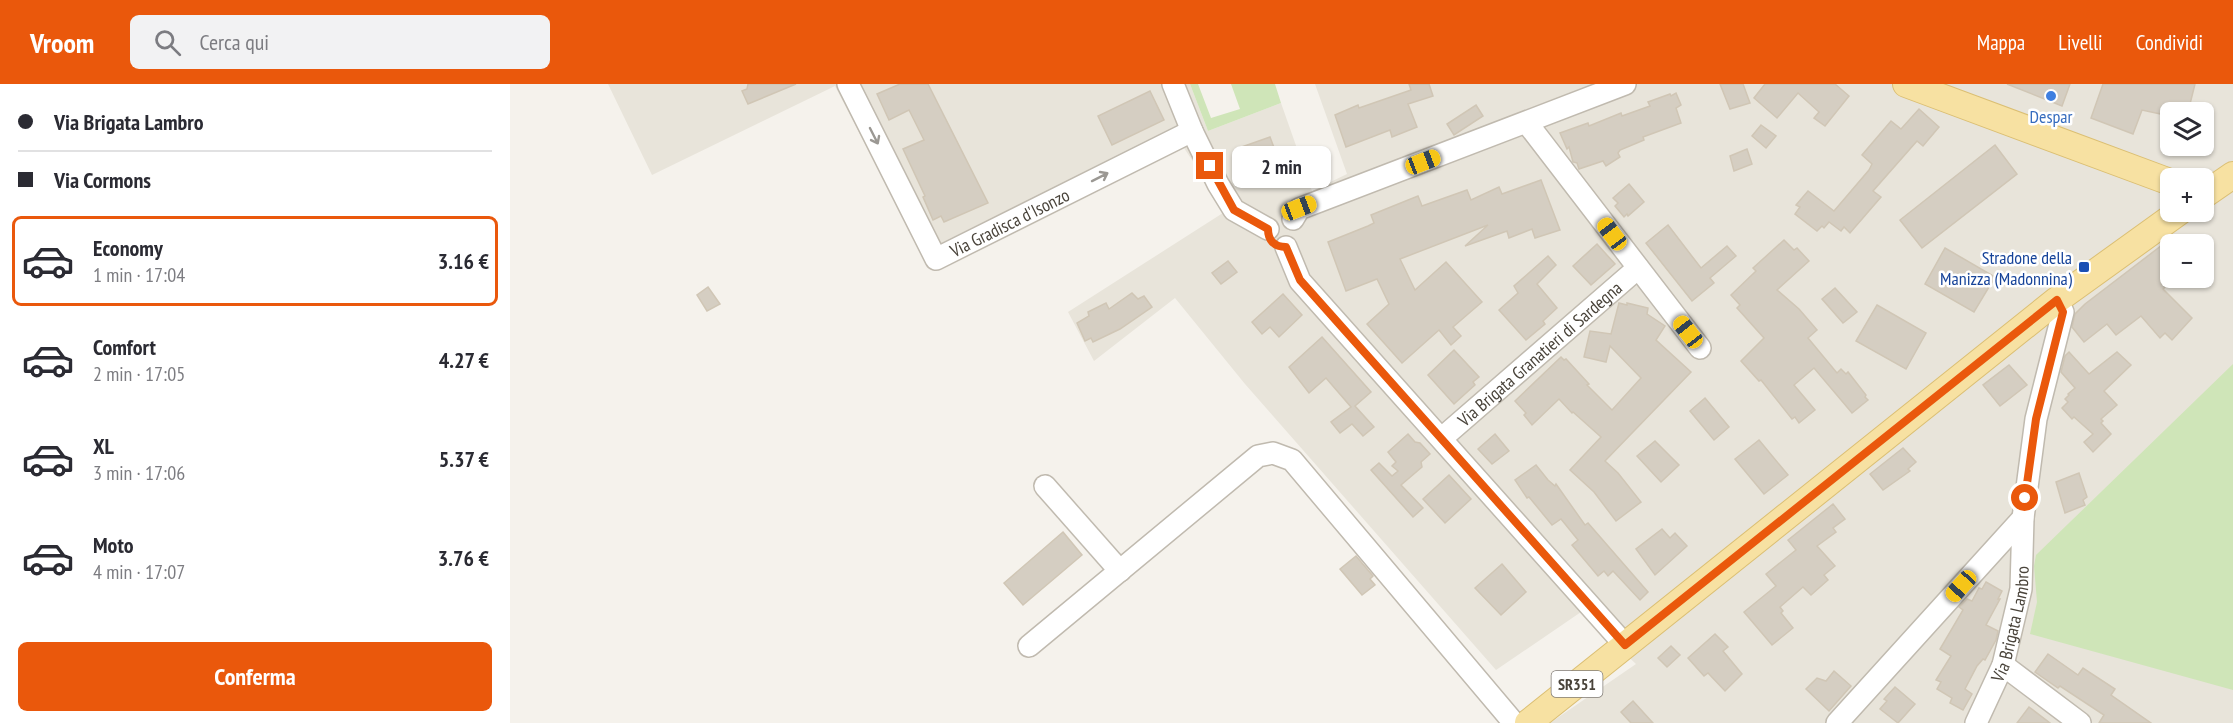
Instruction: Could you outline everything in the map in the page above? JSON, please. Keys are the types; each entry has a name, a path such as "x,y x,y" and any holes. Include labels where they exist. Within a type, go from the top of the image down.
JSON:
{"main road":[{"path":"1906,84 2160,178"},
{"path":"2214,188 2233,175"},
{"name":"SR351","path":"1528,723 2057,300 2165,222"}],"street":[{"name":"Via Gradisca d'Isonzo","path":"848,84 936,259 1192,131"},
{"path":"1173,84 1192,131 1218,184 1234,210 1268,229"},
{"path":"1293,219 1299,208 1625,84"},
{"name":"Via Brigata Granatieri di Sardegna","path":"1527,123 1700,348"},
{"path":"1281,216 1293,219 1297,224 1299,236 1286,247 1275,245 1270,240 1268,229 1270,223 1281,216"},
{"path":"1286,247 1300,280 1625,645"},
{"name":"Via Brigata Granatieri di Sardegna","path":"1442,438 1638,268"},
{"name":"Via Brigata Lambro","path":"1976,723 2003,665 2021,589 2023,518 2036,419 2063,312 2057,300"},
{"path":"1029,646 1258,456 1273,453 1292,460 1514,723"},
{"path":"1045,486 1120,571"},
{"name":"Via Brigata Lambro","path":"1837,723 2023,518"},
{"path":"2003,665 2080,723"}],"shaded area":[{"path":"608,84 1190,84 1208,131 1281,103 1312,191 1347,174 1315,84 2233,84 2233,723 1550,723 1636,664 1581,612 1496,670 1245,384 1175,298 1094,361 1068,312 1226,211 1184,148 930,269 835,86 652,175"}],"green space":[{"path":"1190,84 1198,84 1211,118 1240,109 1231,84 1275,84 1281,103 1208,131"},
{"path":"2233,364 2233,690 2030,634 2037,602 2034,566 2036,555"}],"building":[{"path":"748,84 796,84 748,104 742,91 747,89"},
{"path":"900,84 928,84 988,203 944,222 941,216 933,220 923,197 925,196 903,149 924,140 909,110 889,120 877,94"},
{"path":"1409,84 1429,84 1433,96 1408,104 1417,127 1392,137 1390,130 1346,147 1335,115 1358,105 1359,108 1411,90"},
{"path":"1720,84 1743,84 1750,103 1730,109"},
{"path":"1765,84 1835,84 1849,96 1825,126 1814,118 1819,112 1798,93 1777,118 1754,98"},
{"name":"Despar","path":"2007,84 2070,84 2062,106"},
{"path":"2103,84 2195,84 2190,102 2160,102 2160,114 2142,110 2133,134 2091,118"},
{"path":"1150,91 1164,120 1112,145 1098,116"},
{"path":"1676,93 1681,105 1676,108 1681,123 1643,137 1644,140 1620,150 1618,153 1620,157 1606,166 1603,161 1579,169 1577,163 1573,162 1569,147 1567,149 1560,133 1588,123 1589,126 1621,113 1622,116 1650,106 1648,102"},
{"path":"1476,105 1483,116 1454,135 1447,124"},
{"path":"1919,109 1939,127 1923,146 1917,141 1873,191 1881,197 1850,233 1844,227 1841,231 1829,222 1817,231 1795,214 1800,207 1796,205 1808,191 1834,211 1872,164 1862,155 1891,121 1901,129"},
{"path":"1761,125 1776,136 1766,148 1752,136"},
{"path":"1270,137 1282,169 1279,169 1281,173 1262,180 1260,176 1248,181 1236,149"},
{"path":"1995,145 2017,174 1922,248 1900,220"},
{"path":"1747,149 1752,164 1734,171 1730,156"},
{"path":"1541,180 1560,230 1535,238 1532,229 1509,238 1507,231 1465,246 1488,225 1400,259 1415,290 1446,262 1482,302 1453,327 1461,336 1451,345 1439,330 1402,363 1367,324 1389,304 1377,279 1346,291 1328,242 1374,223 1371,215 1418,196 1422,206 1467,190 1471,200 1499,187 1502,194"},
{"path":"1629,184 1644,202 1624,217 1615,206 1618,203 1613,198"},
{"path":"1668,225 1701,268 1727,246 1736,256 1710,278 1714,283 1692,301 1646,243"},
{"path":"1784,240 1794,250 1797,248 1809,261 1777,290 1799,309 1817,330 1808,338 1837,373 1841,369 1846,374 1848,372 1866,395 1868,400 1852,413 1814,368 1794,385 1815,410 1799,423 1795,417 1792,419 1761,380 1759,381 1741,361 1764,338 1737,308 1740,305 1731,295 1756,271 1753,268"},
{"path":"1597,244 1615,264 1591,285 1573,266"},
{"path":"2160,247 2160,288 2164,288 2192,318 2172,340 2165,333 2160,338 2141,316 2116,335 2107,324 2084,342 2072,327 2075,314"},
{"path":"1945,248 1995,277 1974,312 1925,284"},
{"path":"1548,256 1556,265 1537,284 1557,308 1543,321 1545,324 1526,340 1499,310 1518,293 1514,286"},
{"path":"1228,261 1237,272 1221,284 1212,273"},
{"path":"708,287 720,304 707,311 697,295"},
{"path":"1835,288 1857,312 1843,323 1822,299"},
{"path":"1132,293 1138,299 1144,296 1152,307 1120,329 1093,342 1091,338 1085,341 1077,323 1089,316 1088,312 1106,303 1109,309"},
{"path":"1283,294 1302,315 1279,337 1270,327 1262,334 1252,322"},
{"path":"1619,303 1648,308 1647,314 1665,326 1656,340 1691,372 1605,461 1618,473 1641,502 1616,521 1594,492 1570,470 1601,437 1559,399 1532,425 1524,415 1526,413 1515,401 1561,357 1566,359 1589,384 1587,385 1612,410 1641,378 1610,346 1606,362 1584,357 1590,331 1611,334"},
{"path":"1877,305 1926,333 1906,369 1856,341"},
{"path":"1322,337 1371,392 1355,406 1374,427 1363,436 1352,424 1340,433 1331,422 1351,407 1326,378 1309,393 1289,367"},
{"path":"1454,350 1479,377 1473,382 1475,385 1454,404 1428,375"},
{"path":"2069,352 2089,374 2117,352 2131,365 2104,391 2117,405 2101,419 2103,421 2101,423 2111,434 2093,452 2084,442 2093,434 2074,417 2072,419 2062,408 2068,402 2065,399 2068,394 2075,388 2061,372 2065,356"},
{"path":"2009,365 2027,385 2000,406 1983,385"},
{"path":"1705,398 1729,427 1714,440 1690,411"},
{"path":"1408,434 1430,454 1421,462 1422,467 1401,485 1423,508 1413,517 1371,470 1379,463 1392,476 1398,471 1392,466 1396,462 1388,452"},
{"path":"1495,434 1509,451 1492,464 1478,449"},
{"path":"1759,440 1788,475 1764,494 1735,459"},
{"path":"1655,441 1679,465 1661,482 1637,456"},
{"path":"1903,448 1916,462 1908,469 1910,471 1883,490 1870,474"},
{"path":"1536,465 1548,480 1555,486 1556,484 1585,525 1588,523 1648,592 1640,600 1613,571 1608,576 1604,571 1598,576 1572,545 1578,540 1561,519 1552,525 1529,497 1527,498 1515,480"},
{"path":"2079,473 2087,497 2083,500 2085,505 2065,513 2056,482"},
{"path":"1449,475 1471,499 1445,523 1423,499"},
{"path":"1833,504 1845,519 1833,528 1836,532 1817,546 1835,566 1824,575 1828,580 1811,595 1803,587 1780,607 1783,611 1781,613 1793,628 1772,645 1744,612 1776,586 1766,574 1796,550 1788,540"},
{"path":"1662,529 1670,538 1675,533 1687,546 1655,575 1636,549"},
{"path":"1063,532 1082,555 1023,605 1004,583"},
{"path":"1356,556 1373,576 1370,579 1375,585 1362,595 1340,569"},
{"path":"1502,564 1526,592 1501,615 1475,588"},
{"path":"1986,582 2002,591 1986,625 1998,631 1996,640 1985,660 1983,659 1977,666 1965,689 1972,694 1963,710 1950,703 1952,698 1937,689 1941,682 1936,680 1951,656 1940,649 1963,610 1959,607 1967,599 1972,601 1979,588 1982,589"},
{"path":"1715,634 1728,647 1723,651 1742,674 1725,691 1708,673 1704,676 1688,658"},
{"path":"1671,646 1680,655 1667,667 1658,658"},
{"path":"2048,654 2078,675 2083,668 2115,689 2111,695 2151,723 2099,723 2104,715 2035,672"},
{"path":"1834,671 1851,686 1829,711 1806,689 1817,678 1826,681"},
{"path":"1895,687 1915,704 1898,723 1880,709 1887,701 1884,699"},
{"path":"1633,701 1653,723 1631,723 1621,712"},
{"path":"2029,707 2050,723 2017,723"}],"place":[{"name":"Despar","path":"2051,96"},
{"name":"Stradone della Manizza (Madonnina)","path":"2084,267"}],"route":[{"path":"1210,166 1234,210 1268,229 1270,240 1275,245 1286,247 1300,280 1602,616 1625,645 2057,300 2063,312 2036,419 2025,498"}]}
